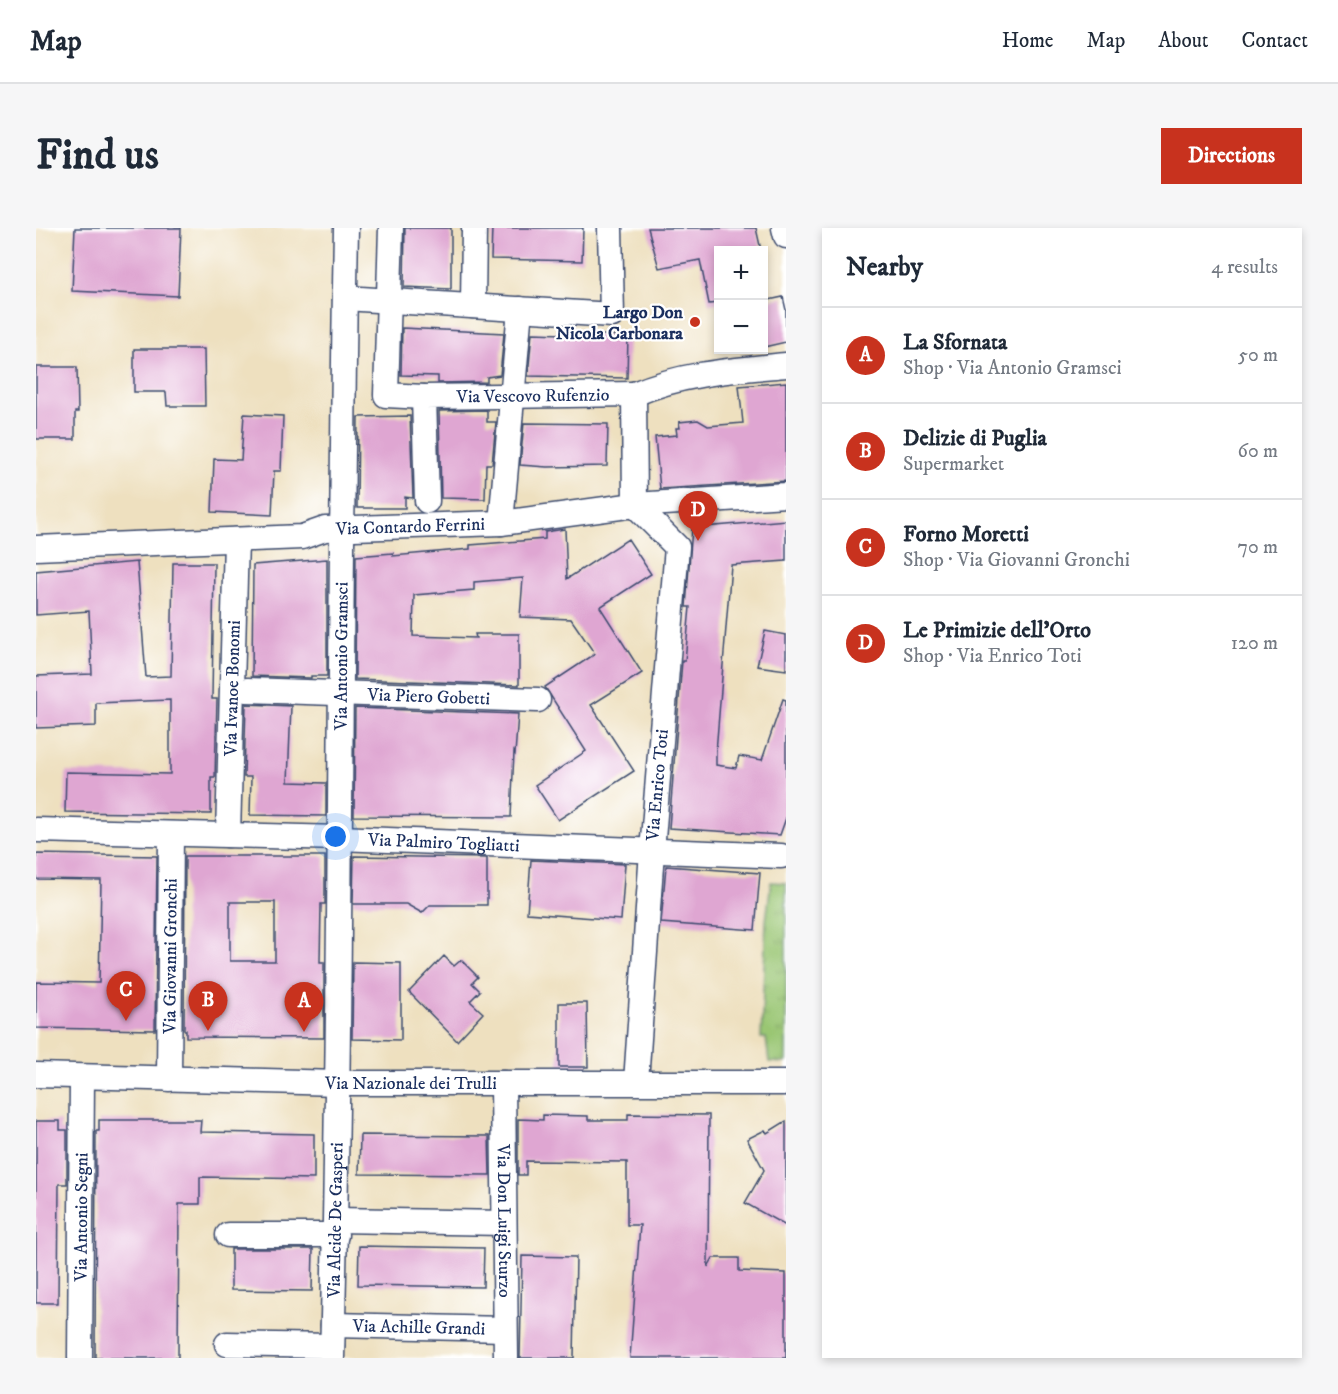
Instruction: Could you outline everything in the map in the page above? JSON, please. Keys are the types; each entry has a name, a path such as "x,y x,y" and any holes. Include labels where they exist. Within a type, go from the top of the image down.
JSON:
{"street":[{"name":"Via Antonio Gramsci","path":"338,1083 341,528 346,228"},
{"path":"391,228 386,395 424,397 427,501"},
{"path":"473,306 474,228"},
{"path":"345,298 612,315 610,228"},
{"path":"784,228 786,236"},
{"path":"501,522 520,309"},
{"path":"634,394 658,384 713,371 786,365"},
{"name":"Via Vescovo Rufenzio","path":"424,397 634,394 635,506"},
{"name":"Via Contardo Ferrini","path":"36,548 302,537 326,529 501,522 635,506 786,495"},
{"name":"Via Enrico Toti","path":"635,506 677,547 636,1082"},
{"name":"Via Ivanoe Bonomi","path":"228,835 236,540"},
{"name":"Via Piero Gobetti","path":"246,690 538,700"},
{"name":"Via Palmiro Togliatti","path":"36,830 339,838 781,856"},
{"name":"Via Giovanni Gronchi","path":"170,1079 171,834"},
{"name":"Via Nazionale dei Trulli","path":"36,1075 338,1083 786,1083"},
{"name":"Via Antonio Segni","path":"80,1358 82,1077"},
{"name":"Via Alcide De Gasperi","path":"332,1343 338,1083"},
{"name":"Via Don Luigi Sturzo","path":"503,1083 506,1358"},
{"path":"228,1234 504,1223"},
{"name":"Via Achille Grandi","path":"227,1344 332,1343 505,1329"}],"green space":[{"path":"771,882 786,883 786,1063 769,1062 766,1038 761,1038 766,921"}],"building":[{"path":"75,228 181,228 178,296 72,291"},
{"path":"405,228 451,228 451,289 404,287"},
{"path":"492,228 583,228 582,261 491,259"},
{"path":"648,228 756,228 760,246 714,246 714,303 709,304 700,260 659,268"},
{"path":"783,297 786,310 786,342 768,346 768,300"},
{"path":"402,328 504,333 500,375 487,377 487,382 438,383 438,376 401,375"},
{"path":"532,333 628,336 627,378 528,376"},
{"path":"134,349 204,349 205,406 167,406 166,392 134,392"},
{"path":"36,367 77,367 78,412 75,412 75,439 36,439"},
{"path":"786,382 786,481 660,489 655,437 677,435 676,428 680,428 679,422 698,420 708,426 743,423 739,386"},
{"path":"487,410 487,422 496,422 492,464 486,464 485,499 441,498 439,411"},
{"path":"244,414 283,416 281,471 274,471 272,515 212,512 214,459 241,460"},
{"path":"410,416 413,498 405,497 405,508 357,508 358,417"},
{"path":"524,423 608,424 607,466 520,465"},
{"path":"786,520 786,561 731,565 716,752 716,765 736,768 739,756 762,760 783,699 786,700 786,818 780,835 669,828 682,661 685,661 690,607 686,607 692,528"},
{"path":"565,529 567,579 628,539 651,574 600,607 642,673 591,705 634,771 558,820 535,785 586,751 545,687 595,654 571,619 520,617 523,578 474,582 474,590 414,595 413,636 476,638 475,634 519,634 519,685 355,679 356,556 393,553 393,556 470,549 470,545 545,539 545,532"},
{"path":"327,559 327,676 311,676 311,678 252,676 253,565"},
{"path":"137,562 146,677 171,676 173,563 214,563 212,699 217,699 215,777 211,777 211,814 65,812 66,772 170,774 170,700 96,703 96,726 36,728 36,676 92,674 89,611 36,615 36,571"},
{"path":"765,631 786,635 786,670 757,666"},
{"path":"246,704 291,706 288,782 326,783 326,816 250,815 251,777 244,777"},
{"path":"355,708 518,714 511,817 354,816"},
{"path":"36,854 157,856 155,1030 36,1028 36,982 99,983 101,880 36,879"},
{"path":"185,856 325,856 325,904 321,904 320,962 324,962 324,1038 186,1037 186,1030 184,1030","holes":["230,902 275,902 275,961 230,961"]},
{"path":"354,856 487,858 487,905 430,905 422,913 406,904 353,904"},
{"path":"531,860 625,864 621,920 527,913"},
{"path":"666,866 760,873 755,930 661,923"},
{"path":"444,956 454,966 461,960 478,977 472,983 480,991 470,1001 483,1013 457,1041 409,992"},
{"path":"353,962 401,963 401,1040 352,1039"},
{"path":"559,1003 587,1003 588,1067 559,1067"},
{"path":"628,1114 709,1115 708,1267 713,1258 739,1258 739,1271 786,1273 786,1358 630,1358 640,1225 627,1225 627,1162 526,1161 526,1175 518,1175 518,1119 543,1120 543,1115 588,1116 588,1120 628,1120"},
{"path":"99,1120 201,1120 200,1132 314,1134 314,1179 200,1177 200,1204 179,1204 178,1358 95,1358 96,1131 99,1131"},
{"path":"36,1121 60,1121 60,1130 67,1130 67,1184 59,1184 58,1303 36,1303"},
{"path":"786,1121 786,1226 745,1203 764,1170 747,1139 765,1130 767,1133"},
{"path":"360,1135 489,1136 490,1175 359,1174"},
{"path":"359,1246 484,1248 483,1287 358,1285"},
{"path":"231,1249 313,1249 312,1291 231,1290"},
{"path":"522,1256 576,1257 574,1358 520,1358"}],"place":[{"name":"Largo Don Nicola Carbonara","path":"695,322"},
{"name":"Le Primizie dell'Orto","path":"698,541"},
{"name":"Forno Moretti","path":"126,1021"},
{"name":"Delizie di Puglia","path":"208,1031"},
{"name":"La Sfornata","path":"304,1032"}]}
